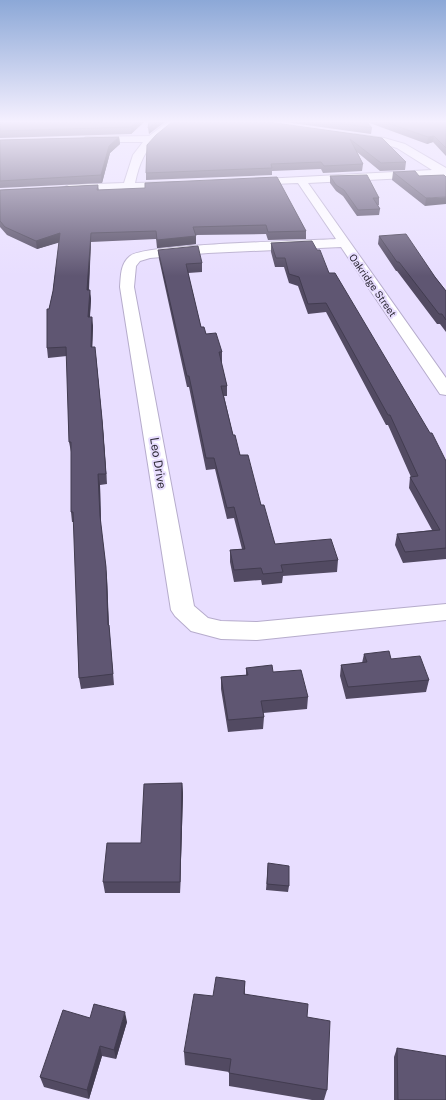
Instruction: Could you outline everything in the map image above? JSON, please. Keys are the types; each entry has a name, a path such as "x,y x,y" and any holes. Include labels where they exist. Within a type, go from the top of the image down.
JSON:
{"street":[{"path":"130,186 131,173"},
{"path":"235,182 439,173"},
{"name":"Oakridge Street","path":"301,180 343,243 446,390"},
{"path":"54,189 188,184"},
{"name":"Leo Drive","path":"343,243 208,249 149,254 134,258 129,266 127,287 184,610 200,625 221,630 257,631 446,612"}],"building":[{"path":"0,173 101,173 101,175 0,181"},
{"path":"395,173 417,173 419,176 444,175 446,177 446,197 426,198"},
{"path":"367,175 379,198 373,198 380,209 358,210 344,190 336,185 330,176"},
{"path":"277,177 306,231 268,232 266,225 193,227 196,236 157,240 156,231 91,233 87,290 90,290 88,317 92,317 91,347 95,347 106,474 98,474 100,516 106,567 108,625 113,674 79,678 73,512 71,512 71,442 69,442 66,347 47,348 47,309 49,309 53,291 60,233 36,241 5,227 0,221 0,190 98,185 97,190 145,188 145,183"},
{"path":"406,234 446,291 446,320 442,314 439,314 399,262 397,262 379,236"},
{"path":"312,241 317,250 320,250 329,273 335,273 430,433 432,433 446,461 446,548 405,552 397,534 440,530 410,477 418,476 390,415 388,415 326,303 308,304 299,277 289,274 285,258 276,258 271,243"},
{"path":"198,246 202,263 186,264 201,327 204,327 206,334 216,333 222,352 219,352 227,386 221,386 233,435 235,435 240,455 248,455 261,505 264,505 275,544 331,539 338,560 281,565 283,572 263,574 261,568 234,570 230,550 245,549 234,507 227,508 214,458 206,458 189,376 187,376 158,250"},
{"path":"389,651 391,659 420,656 429,680 348,687 341,665 367,662 364,654"},
{"path":"272,665 273,672 301,670 308,697 261,701 264,717 228,720 221,677 248,675 246,668"},
{"path":"182,783 180,882 103,882 107,843 141,843 144,784"},
{"path":"268,863 289,866 289,886 267,884"},
{"path":"216,977 245,981 244,994 308,1004 307,1017 330,1021 327,1090 229,1073 231,1059 184,1052 194,994 213,996"},
{"path":"94,1004 125,1012 114,1050 100,1046 87,1090 40,1077 63,1010 90,1018"},
{"path":"397,1048 446,1056 446,1100 398,1100"}]}
